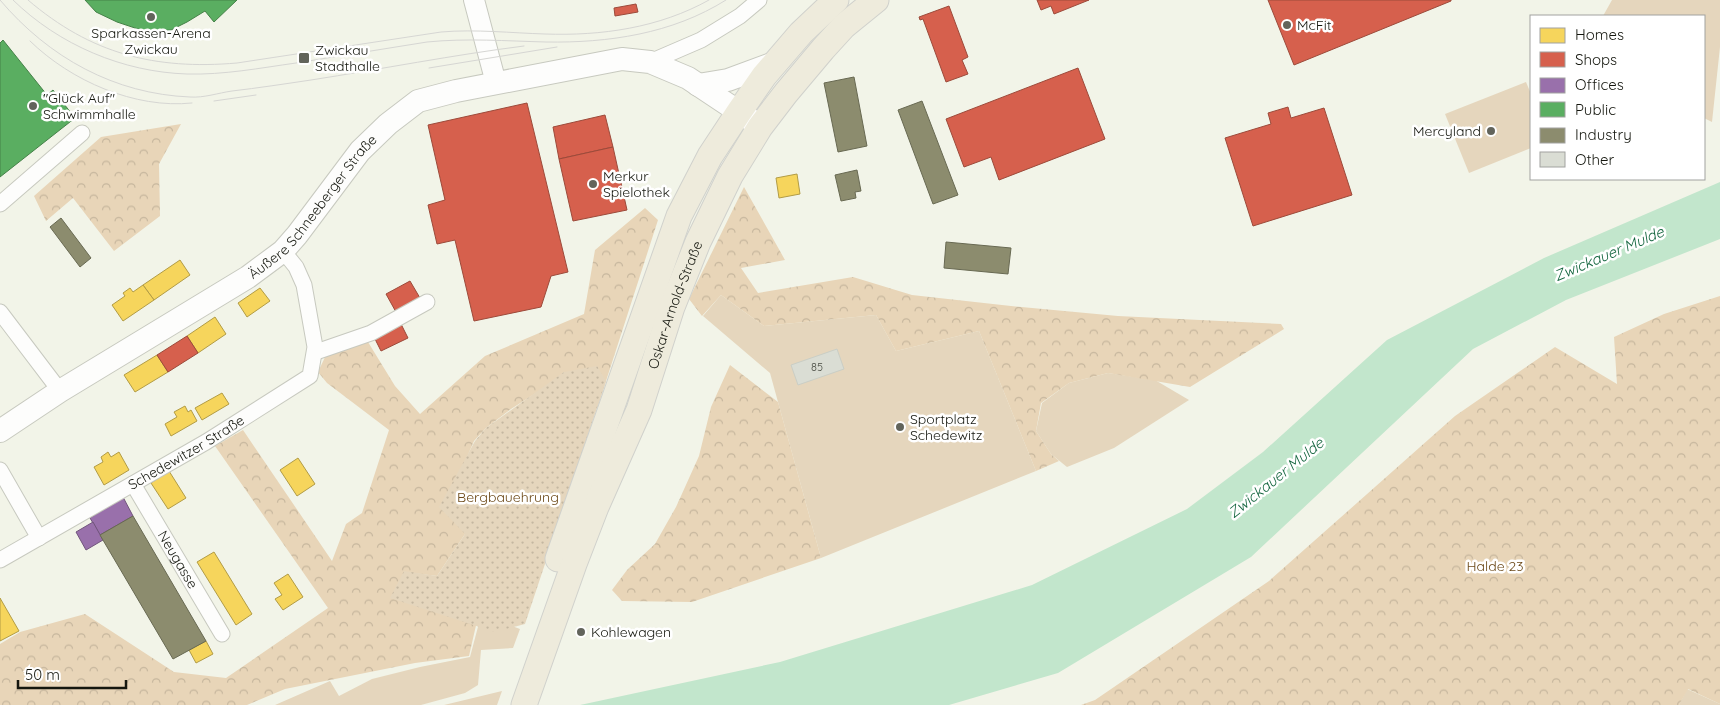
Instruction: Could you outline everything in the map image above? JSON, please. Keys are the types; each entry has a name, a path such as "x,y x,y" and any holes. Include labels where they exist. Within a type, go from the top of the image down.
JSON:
{"main road":[{"name":"Oskar-Arnold-Straße","path":"535,651 679,216 710,156 738,112 801,33 836,0"},
{"name":"Oskar-Arnold-Straße","path":"535,651 638,410 672,307 698,242 730,176 760,127 786,93 844,26 876,0"},
{"name":"Äußere Schneeberger Straße","path":"0,431 60,391 248,277 283,252 360,151 388,124 418,101 456,91 622,59 650,62 688,78 760,127"},
{"path":"698,85 728,80 777,62"},
{"path":"507,705 535,651"},
{"path":"524,705 535,651"}],"street":[{"path":"474,0 496,83"},
{"name":"Äußere Schneeberger Straße","path":"650,62 701,40 740,16 759,0"},
{"path":"0,204 82,133"},
{"name":"Schedewitzer Straße","path":"0,560 206,442 310,376 316,352 304,285 296,266 283,252"},
{"path":"316,352 371,333 427,302"},
{"path":"0,312 60,391"},
{"path":"0,470 39,538"},
{"name":"Neugasse","path":"133,484 222,634"}],"green space":[{"path":"1612,0 1720,0 1720,47 1712,122 1705,118 1705,15 1604,15"},
{"name":"Mercyland","path":"1526,82 1530,92 1530,148 1469,173 1445,114"},
{"path":"181,124 159,164 160,216 114,251 73,198 46,221 34,196 101,137"},
{"path":"744,187 785,260 741,268 758,293 853,277 912,295 1118,316 1281,324 1284,329 1190,387 1108,373 1069,383 1041,403 1036,431 1051,454 1059,461 1036,471 979,331 896,351 876,315 764,326 721,295 702,316 689,299"},
{"path":"645,208 658,220 597,409 564,372 553,382 511,409 486,428 474,441 467,457 465,534 437,576 404,572 477,621 469,656 415,663 285,689 247,705 0,705 0,644 20,632 85,614 174,672 226,678 328,608 215,446 243,430 332,561 346,524 362,513 389,430 327,383 318,372 326,355 368,342 395,386 420,414 485,356 584,314 595,250"},
{"path":"721,295 764,326 876,315 896,351 979,331 1036,471 821,558 770,373 703,316"},
{"name":"Halde 23","path":"1720,296 1720,704 1688,689 1679,705 1081,705 1095,700 1269,581 1455,416 1555,347 1617,384 1614,337 1664,314"},
{"path":"730,365 778,402 821,558 692,602 622,601 612,590 627,570 655,544 676,507 699,456 711,407"},
{"name":"Bergbauehrung","path":"597,366 606,381 525,624 495,632 390,598 404,571 437,576 465,534 439,507 475,441 486,428 564,372"},
{"path":"1108,373 1155,380 1189,400 1114,448 1067,467 1051,454 1036,431 1042,403 1069,383"},
{"path":"496,620 520,629 513,648 481,650 478,685 465,693 421,705 275,705 330,681 339,696 372,679 470,657 479,623"},
{"path":"1687,689 1720,704 1720,705 1679,705"},
{"path":"502,691 497,705 444,705"}],"water":[{"name":"Zwickauer Mulde","path":"1720,182 1720,239 1566,300 1473,349 1251,557 1058,673 949,705 580,705 780,662 1032,585 1187,509 1263,452 1387,340 1544,258"}],"building: Homes":[{"path":"797,174 800,194 779,198 776,178"},
{"path":"180,260 190,275 154,300 143,285"},
{"path":"143,285 154,300 123,321 112,305 125,296 123,293 130,288 133,292"},
{"path":"260,288 270,301 247,317 238,303"},
{"path":"215,317 226,334 198,353 187,336"},
{"path":"157,355 168,372 135,392 124,375"},
{"path":"222,393 229,404 202,420 195,408"},
{"path":"185,406 188,412 191,410 197,421 171,436 165,424 177,417 174,412"},
{"path":"108,452 111,457 119,452 129,470 104,485 94,467 103,462 101,457"},
{"path":"298,458 315,484 297,496 280,470"},
{"path":"169,471 186,498 168,509 151,483"},
{"path":"214,552 252,614 236,625 197,562"},
{"path":"288,574 303,597 283,610 275,599 282,595 274,583"},
{"path":"0,598 19,631 0,641"},
{"path":"206,641 213,654 196,663 189,650"}],"building: Shops":[{"path":"1037,0 1089,0 1054,14 1051,6 1041,10"},
{"path":"1268,0 1451,0 1451,1 1294,65"},
{"path":"636,4 638,12 615,16 614,8"},
{"path":"949,6 968,57 962,60 968,74 946,82 923,19 920,20 919,17"},
{"path":"1078,68 1105,139 999,180 991,157 964,167 946,119"},
{"path":"527,103 568,272 551,276 541,307 474,321 455,240 437,244 428,205 445,200 428,125"},
{"path":"1288,107 1291,118 1324,108 1352,195 1253,226 1225,138 1271,124 1268,113"},
{"path":"605,115 613,147 559,159 553,127"},
{"name":"Merkur Spielothek","path":"613,147 627,210 573,221 559,159"},
{"path":"410,281 420,298 396,312 386,294"},
{"path":"399,320 408,338 381,351 372,333"},
{"path":"187,336 198,353 168,372 157,355"}],"building: Offices":[{"path":"123,497 133,516 100,535 90,518"},
{"path":"93,522 103,540 86,550 76,532"}],"building: Public":[{"name":"Sparkassen-Arena Zwickau","path":"85,0 237,0 214,22 205,11 171,30 151,31 117,22 96,12"},
{"name":"\"Glück Auf\" Schwimmhalle","path":"3,40 47,95 53,90 75,118 0,177 0,43"}],"building: Industry":[{"path":"854,77 867,146 838,152 824,83"},
{"path":"922,101 958,195 933,204 898,110"},
{"path":"857,170 861,191 855,192 856,198 841,201 835,175"},
{"path":"61,218 91,258 80,267 50,227"},
{"path":"946,242 1011,248 1008,274 944,268"},
{"path":"133,516 206,641 173,659 100,535"}],"building: Other":[{"path":"837,349 844,369 798,385 791,365"}],"tram line":[{"path":"0,0 19,21 40,39 85,69 136,89 190,97 524,46"},
{"path":"13,0 51,30 71,43 93,53 139,68 187,74 255,69 427,42 472,40 569,42 616,38 639,34 684,21 726,0"},
{"path":"28,0 76,34 100,46 151,60 207,65 237,63 441,32 480,31 545,34 608,32 650,24 690,10 709,0"},
{"path":"30,41 65,68 84,80 105,89 127,97 148,101 170,104 192,103"},
{"path":"429,68 557,47"},
{"path":"214,101 256,95"}],"place":[{"name":"Sparkassen-Arena Zwickau","path":"151,17"},
{"name":"McFit","path":"1287,25"},
{"name":"Zwickau Stadthalle","path":"304,58"},
{"name":"\"Glück Auf\" Schwimmhalle","path":"33,106"},
{"name":"Mercyland","path":"1491,131"},
{"name":"Merkur Spielothek","path":"593,184"},
{"name":"Sportplatz Schedewitz","path":"900,427"},
{"name":"Kohlewagen","path":"581,632"}]}
